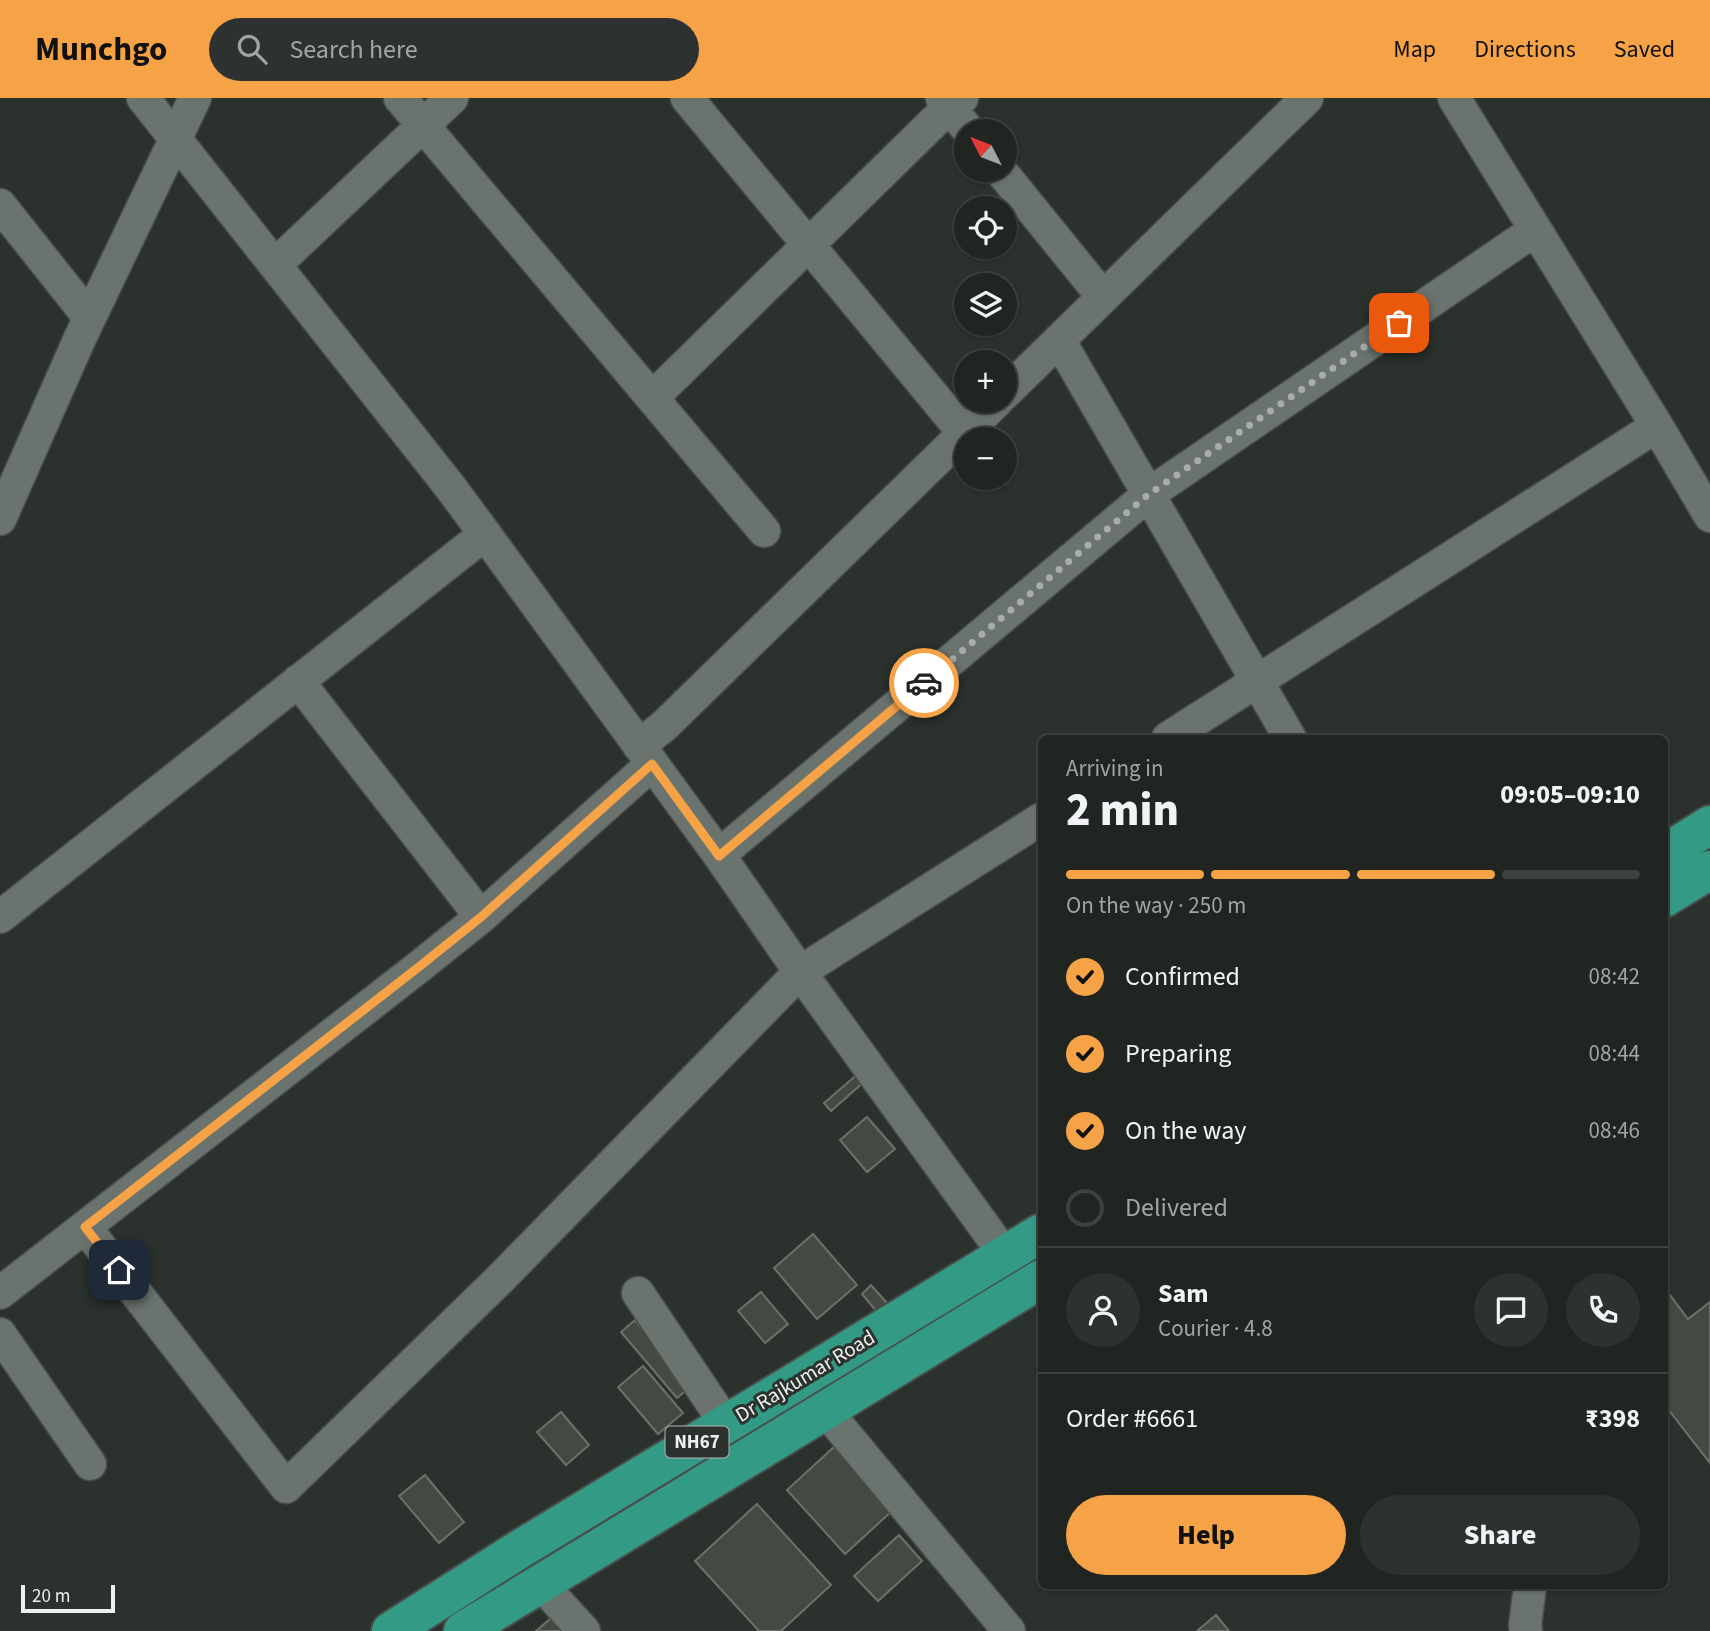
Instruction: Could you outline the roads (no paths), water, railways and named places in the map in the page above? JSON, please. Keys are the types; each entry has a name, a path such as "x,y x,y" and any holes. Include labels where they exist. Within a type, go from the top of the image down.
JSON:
{"highway":[{"path":"1668,851 1710,825"},
{"path":"1668,896 1710,870"},
{"name":"NH67","path":"1005,1255 1038,1235"},
{"name":"Dr Rajkumar Road","path":"391,1631 520,1549 1005,1255"},
{"name":"Dr Rajkumar Road","path":"463,1631 1033,1284"}],"street":[{"path":"143,98 485,534 1005,1255"},
{"path":"0,519 89,317 195,98"},
{"path":"400,98 764,531"},
{"path":"275,265 452,98"},
{"path":"687,98 959,427"},
{"path":"1017,381 1307,98"},
{"path":"1454,98 1710,516"},
{"path":"653,397 956,109"},
{"path":"1010,182 1103,297"},
{"path":"0,205 89,317"},
{"path":"719,856 1149,494 1535,230"},
{"path":"1059,340 1288,735"},
{"path":"970,427 985,413"},
{"path":"1173,735 1657,426"},
{"path":"0,1293 481,917 645,755 664,725 954,443"},
{"path":"0,917 485,534"},
{"path":"299,681 481,917"},
{"path":"85,1227 286,1487 500,1279 800,972 1038,821"},
{"path":"638,1293 726,1424"},
{"path":"0,1334 90,1464"},
{"path":"826,1411 1009,1631"},
{"path":"541,1584 584,1631"},
{"path":"1526,1631 1530,1589"}]}
